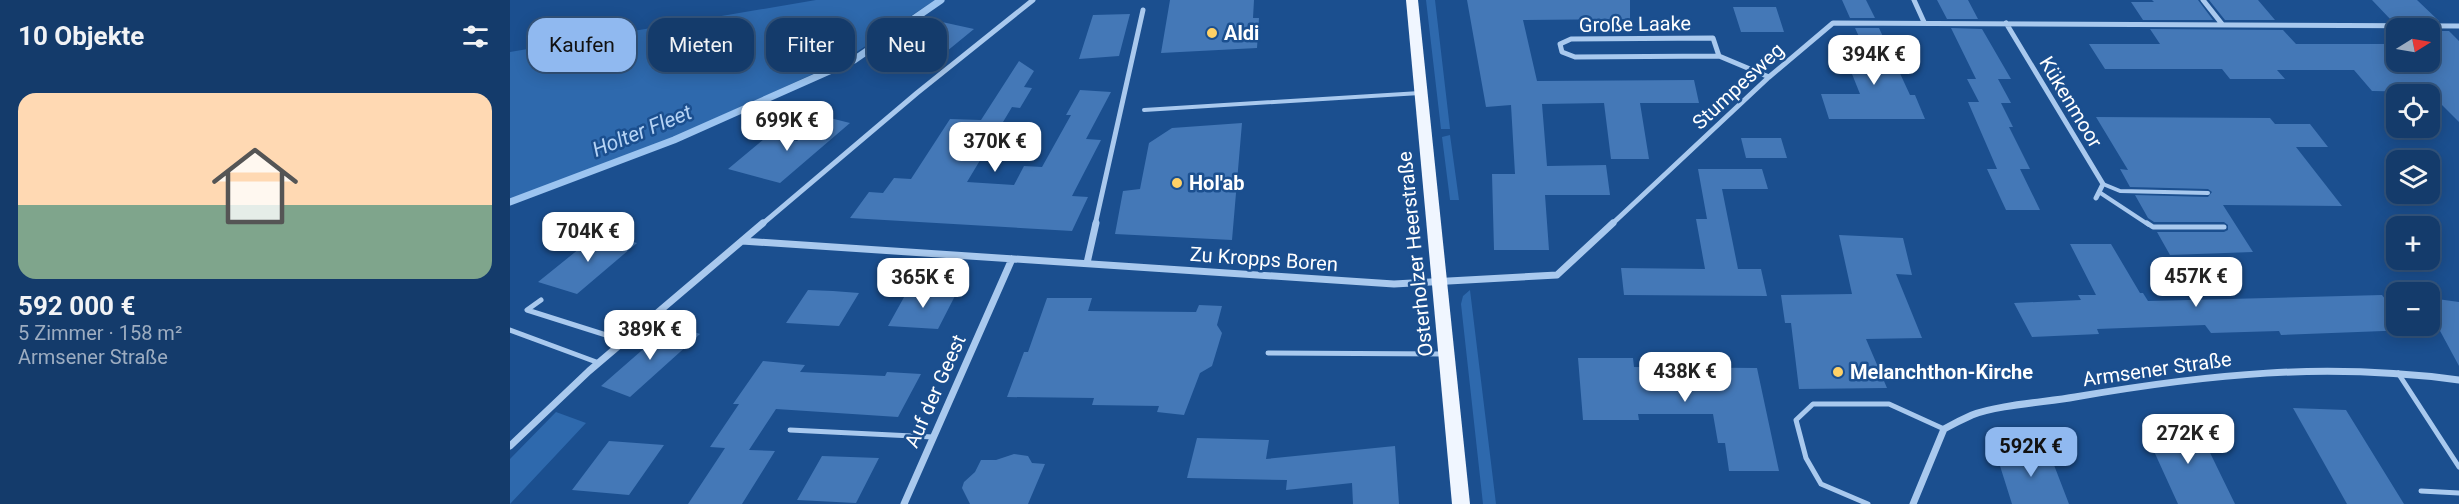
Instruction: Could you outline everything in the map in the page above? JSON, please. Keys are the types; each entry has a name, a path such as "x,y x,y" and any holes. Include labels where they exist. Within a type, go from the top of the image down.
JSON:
{"main road":[{"name":"Osterholzer Heerstraße","path":"1412,0 1461,504"}],"street":[{"path":"510,446 514,438 742,241 915,94 1033,0"},
{"path":"1914,0 1924,22"},
{"path":"2203,0 2222,24"},
{"path":"1087,263 1143,10"},
{"name":"Stumpesweg","path":"1440,281 1557,275 1769,77 1833,22 2459,26"},
{"name":"Kükenmoor","path":"2006,23 2103,184"},
{"name":"Große Laake","path":"1719,56 1713,38 1571,39 1560,44 1562,52 1575,57 1719,56 1769,77"},
{"path":"2096,198 2103,184"},
{"name":"Zu Kropps Boren","path":"742,241 1394,284 1440,281"},
{"name":"Auf der Geest","path":"904,504 1012,259"},
{"name":"Armsener Straße","path":"1944,429 1974,414 2254,372 2397,371 2459,380"},
{"path":"1913,504 1944,429"}],"lane":[{"path":"1144,110 1420,93"},
{"path":"2103,184 2120,191 2208,193"},
{"path":"2099,192 2153,227 2224,227"},
{"path":"541,300 527,310 625,341"},
{"path":"510,330 599,363"},
{"path":"1268,353 1447,354"},
{"path":"2397,371 2459,467"},
{"path":"1868,504 1821,484 1806,458 1796,420 1804,412 1813,404 1889,404 1944,429"},
{"path":"790,430 933,437"},
{"path":"2421,491 2459,494"}],"shaded area":[{"path":"816,0 935,0 908,18 867,18 867,45 855,53 855,18 766,18 766,72 817,72 644,151 510,199 510,52 528,49 528,72 636,72 636,31 648,29 648,72 754,72 754,18 710,18"},
{"path":"1426,0 1435,0 1450,129 1441,129"},
{"path":"1450,135 1459,200 1450,200 1442,137"},
{"path":"1470,290 1496,504 1483,504 1461,304 1463,296"},
{"path":"556,412 586,423 510,504 510,459"}],"building":[{"name":"Aldi","path":"1170,0 1254,0 1253,18 1259,18 1257,48 1161,53"},
{"path":"1467,0 1630,0 1630,19 1523,20 1537,81 1694,80 1699,103 1640,103 1649,159 1611,159 1604,103 1542,104 1547,166 1606,165 1610,195 1545,195 1549,250 1494,250 1492,174 1515,174 1511,105 1486,107"},
{"path":"1842,0 1866,0 1875,18 1850,18"},
{"path":"1937,0 1968,0 1978,19 1947,19"},
{"path":"2152,0 2198,0 2213,20 2143,20 2131,2 2154,2"},
{"path":"2209,0 2258,0 2275,20 2225,20"},
{"path":"2372,0 2417,0 2436,18 2389,18"},
{"path":"1733,7 1776,7 1784,32 1741,32"},
{"path":"1130,14 1119,56 1079,59 1093,15"},
{"path":"947,23 974,29 947,51"},
{"path":"1855,28 1879,28 1910,95 1915,95 1925,119 1829,119 1821,94 1860,94 1844,54 1867,54"},
{"path":"1951,28 1982,29 2011,79 1998,79 2011,103 2001,103 2013,127 2009,127 2030,169 2020,169 2040,210 2006,210 1987,169 1997,169 1968,102 1979,102 1967,79 1976,79"},
{"path":"2150,29 2283,30 2296,44 2386,44 2386,72 2440,72 2440,31 2449,31 2459,41 2459,122 2440,103 2440,84 2386,84 2386,91 2372,91 2354,70 2277,70 2285,79 2230,79 2222,69 2105,69 2089,44 2160,44"},
{"path":"1019,61 1034,71 1024,87 1032,88 1020,108 1012,107 967,182 1014,185 1024,166 1042,167 1071,115 1066,115 1080,90 1111,92 1086,139 1101,140 1072,196 1088,197 1072,231 850,218 869,192 883,193 894,178 911,179 950,119 981,120"},
{"path":"826,117 850,123 780,183 728,169 770,134 797,141"},
{"path":"2096,117 2270,118 2275,124 2310,124 2328,147 2296,147 2342,206 2223,205 2253,252 2170,255 2157,232 2224,232 2228,230 2228,225 2224,222 2154,222 2148,218 2135,195 2208,197 2212,192 2208,189 2130,187 2120,169 2128,170"},
{"path":"1242,123 1232,240 1115,234 1123,191 1140,189 1149,143 1172,128"},
{"path":"1741,138 1781,138 1787,158 1746,158"},
{"path":"1698,169 1762,169 1768,189 1722,189 1738,269 1761,269 1767,296 1624,295 1621,268 1705,269 1696,219 1707,219"},
{"path":"600,232 637,243 577,294 538,282"},
{"path":"1839,235 1903,238 1912,275 1896,274 1922,338 1866,339 1887,388 1799,389 1791,323 1785,323 1781,295 1852,294"},
{"path":"2070,244 2111,244 2140,293 2143,293 2148,301 2382,295 2386,300 2386,331 2281,335 2279,331 2211,333 2205,325 2097,329 2099,334 2032,337 2014,303 2081,300 2078,295 2096,295"},
{"path":"808,290 859,293 839,326 786,323"},
{"path":"908,290 957,292 938,329 888,326"},
{"path":"1047,298 1092,298 1088,311 1196,312 1199,305 1222,306 1217,325 1222,333 1212,366 1200,373 1184,415 1157,412 1159,406 1092,405 1094,398 1007,397 1024,352 1028,352"},
{"path":"2440,299 2459,302 2459,366 2440,331"},
{"path":"672,324 700,334 630,397 601,386"},
{"path":"1578,358 1633,358 1634,367 1757,368 1779,471 1729,471 1725,443 1718,443 1713,414 1638,414 1639,420 1583,420"},
{"path":"763,361 805,365 800,372 885,376 887,372 921,374 898,417 776,409 749,450 775,451 742,504 688,504 725,448 710,447 739,404 733,404"},
{"path":"2293,408 2346,410 2404,504 2347,504"},
{"path":"2142,425 2197,426 2235,504 2178,504"},
{"path":"1197,438 1269,440 1266,459 1395,446 1399,504 1353,504 1352,483 1286,490 1287,480 1187,478"},
{"path":"609,441 664,445 629,495 572,490"},
{"path":"1995,450 2049,452 2069,504 2012,504"},
{"path":"1014,454 1028,456 1032,463 1045,464 1028,504 970,504 962,488 981,460 996,460"},
{"path":"822,456 879,458 856,503 797,500"}],"waterway":[{"name":"Holter Fleet","path":"510,202 674,140 854,60 941,0"}],"place":[{"name":"Aldi","path":"1212,33"},
{"name":"Hol'ab","path":"1177,183"},
{"name":"Melanchthon-Kirche","path":"1838,372"}]}
